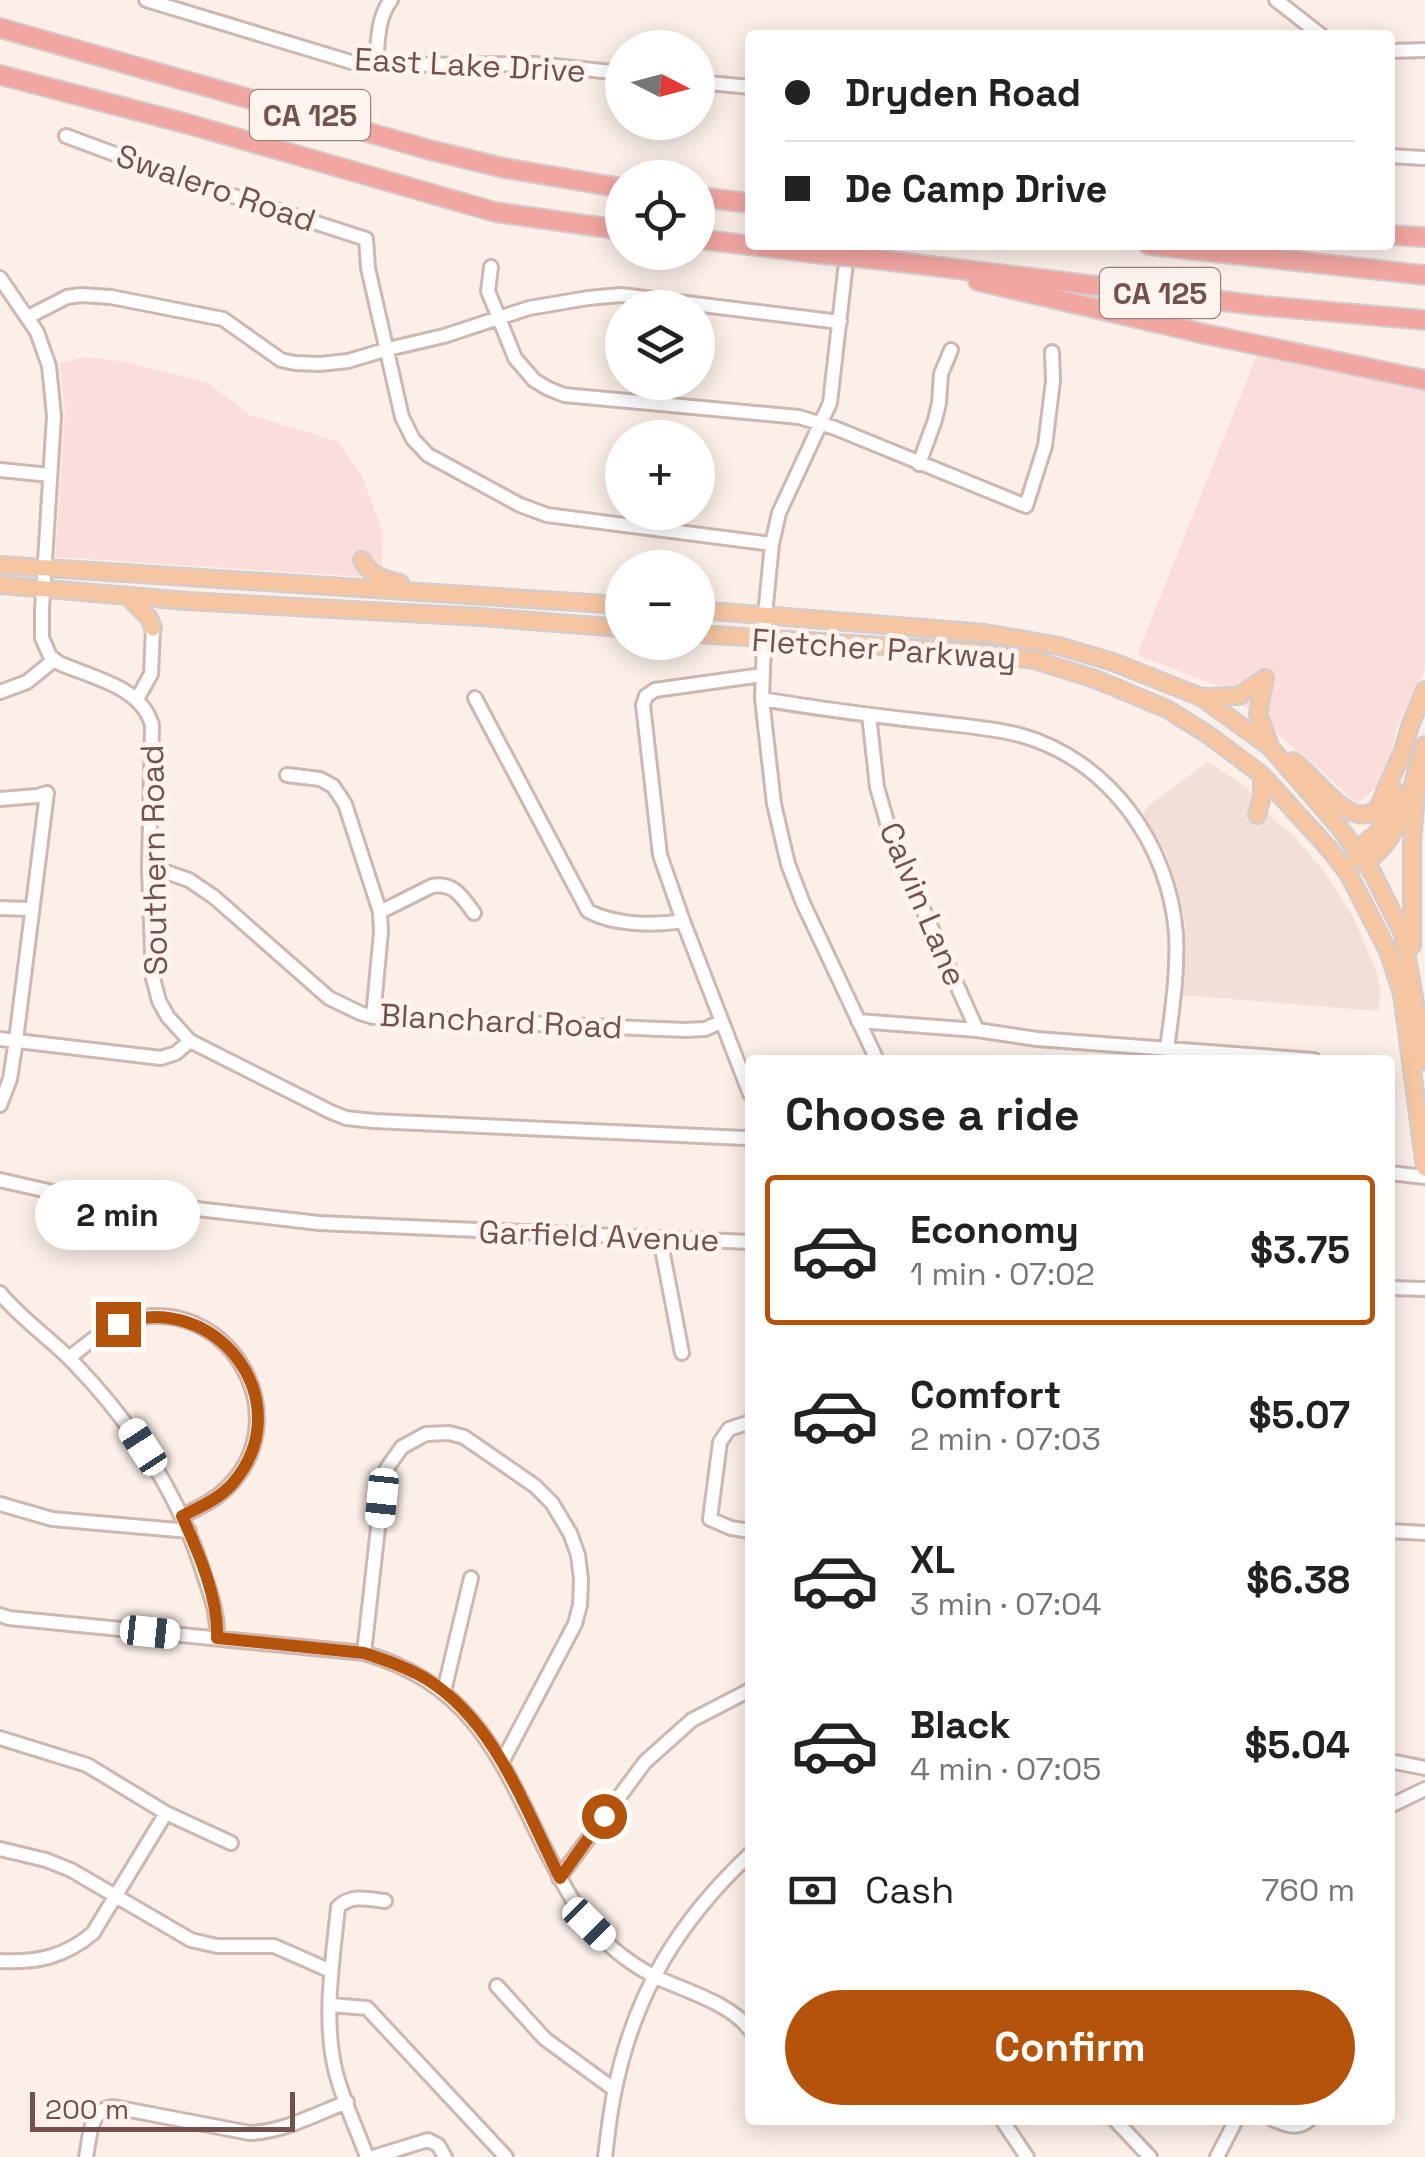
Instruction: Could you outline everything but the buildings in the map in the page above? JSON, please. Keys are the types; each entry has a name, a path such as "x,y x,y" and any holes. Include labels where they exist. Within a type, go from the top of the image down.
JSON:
{"highway":[{"name":"CA 125","path":"0,28 430,150 504,168 605,185"},
{"name":"CA 125","path":"0,75 495,212 605,228"},
{"path":"715,199 745,202"},
{"path":"1395,235 1425,237"},
{"name":"CA 125","path":"715,242 745,245"},
{"name":"CA 125","path":"795,250 1264,306 1425,320"},
{"name":"CA 125","path":"1197,250 1425,274"},
{"path":"889,261 1425,380"}],"main road":[{"path":"362,560 380,578 428,592"},
{"path":"0,565 605,604"},
{"path":"0,585 605,627"},
{"path":"127,596 149,618 152,628"},
{"path":"152,628 159,616 178,600"},
{"name":"Fletcher Parkway","path":"715,611 985,633 1059,646 1113,662 1201,697 1270,748 1361,855 1403,934 1425,1061"},
{"name":"Fletcher Parkway","path":"715,636 976,652 1034,660 1095,679 1167,709 1262,775 1344,866 1388,951 1402,994 1425,1168"},
{"path":"1201,697 1240,696 1265,678 1258,714 1270,748 1300,766 1333,800 1362,816 1375,812 1379,806 1425,690"},
{"path":"1414,990 1412,874 1425,745"},
{"path":"1361,855 1365,843 1376,834 1388,813 1402,755"},
{"path":"1344,866 1361,855 1375,855 1385,846 1422,763"},
{"path":"1257,815 1262,775"}],"street":[{"name":"East Lake Drive","path":"146,0 351,62 536,64 605,72"},
{"path":"376,65 380,25 391,0"},
{"path":"1276,0 1313,30"},
{"path":"1395,50 1425,50"},
{"path":"715,84 745,87"},
{"name":"Swalero Road","path":"66,136 190,182 366,238 368,268 388,349"},
{"path":"1395,156 1423,158"},
{"path":"847,250 833,388 821,424 779,513 772,544 764,615 762,698 770,783 786,854 802,903 875,1055"},
{"path":"492,267 488,291 515,358 547,388 564,395 799,416 1026,506 1045,446 1053,381 1052,352"},
{"path":"0,278 37,332 49,366 54,416 42,638 54,660 26,682 0,692"},
{"path":"28,317 68,297 90,295 127,300 223,320 288,362 320,364 348,361 444,336 529,308 621,295 840,322"},
{"path":"388,349 405,425 422,450 520,506 565,519 772,544"},
{"path":"920,464 939,402 941,374 951,350"},
{"path":"0,470 50,474"},
{"path":"137,699 151,674 152,628"},
{"name":"Southern Road","path":"54,660 137,699 150,718 153,733 149,869 154,986 163,1009 190,1041 346,1118 745,1138"},
{"path":"745,1082 660,854 642,705 655,690 762,675"},
{"path":"475,698 588,911 604,919 668,923 683,920"},
{"path":"762,698 991,730 1034,740 1087,769 1121,800 1149,840 1171,900 1176,960 1167,1049"},
{"name":"Calvin Lane","path":"869,715 876,787 892,840 978,1030"},
{"path":"286,775 320,779 342,797 380,912 373,1016"},
{"path":"0,799 46,794 16,1040 10,1079 0,1105"},
{"name":"Blanchard Road","path":"149,869 189,880 329,998 360,1013 685,1030 706,1029 721,1022"},
{"path":"380,912 441,884 456,890 474,913"},
{"path":"0,908 30,909"},
{"path":"858,1021 1247,1055"},
{"path":"0,1039 161,1058 190,1041"},
{"path":"1395,1174 1425,1177"},
{"name":"Garfield Avenue","path":"0,1180 57,1193 319,1223 745,1242"},
{"path":"662,1238 682,1353"},
{"path":"1395,1288 1425,1288"},
{"path":"0,1293 118,1410 152,1460 188,1531 218,1618 217,1638"},
{"path":"68,1358 110,1328 150,1316 196,1324 222,1340 237,1356 255,1397 257,1420 250,1453 226,1490 182,1516"},
{"path":"745,1424 729,1429 720,1442 710,1519 745,1529"},
{"path":"364,1653 387,1468 402,1447 418,1437 442,1432 464,1438 535,1486 552,1503 570,1533 580,1567 580,1605 571,1635 502,1762"},
{"path":"0,1504 52,1519 188,1531"},
{"path":"1395,1531 1425,1533"},
{"path":"444,1691 471,1578"},
{"path":"0,1615 364,1653 425,1678 479,1726 502,1762 560,1878 589,1924 634,1964 732,2012 745,2025"},
{"path":"560,1878 645,1762 692,1720 745,1693"},
{"path":"0,1738 87,1765 166,1813 231,1843"},
{"path":"1395,1762 1425,1768"},
{"path":"1395,1803 1425,1788"},
{"path":"0,1961 28,1962 67,1951 93,1933 166,1813"},
{"path":"0,1849 59,1864 191,1940 210,1946 274,1946 331,1971"},
{"path":"605,2157 614,2090 628,2037 654,1976 701,1903 745,1859"},
{"path":"385,1902 352,1898 338,1906 330,2005 334,2064 370,2157 424,2140 438,2144 445,2157"},
{"path":"497,1986 544,2039 614,2090"},
{"path":"330,2005 367,2008 506,2157"},
{"path":"86,2157 92,2124 105,2108 263,2133 347,2102"},
{"path":"1005,2125 1027,2157"},
{"path":"1120,2125 1150,2157"},
{"path":"1216,2157 1233,2125"}],"shaded area":[{"path":"1257,355 1425,390 1425,670 1399,721 1384,781 1357,804 1219,686 1137,655"},
{"path":"84,357 127,362 208,383 250,415 337,441 361,474 383,533 382,570 366,577 55,557 65,412 60,363"},
{"path":"1208,762 1246,787 1324,871 1354,919 1374,966 1381,992 1378,1011 1182,995 1185,921 1166,853 1143,814 1149,805"}],"route":[{"path":"118,1324 161,1316 196,1324 230,1348 252,1386 257,1420 246,1463 217,1497 182,1516 218,1618 217,1638 364,1653 425,1678 444,1691 479,1726 502,1762 560,1878 604,1816"}]}
